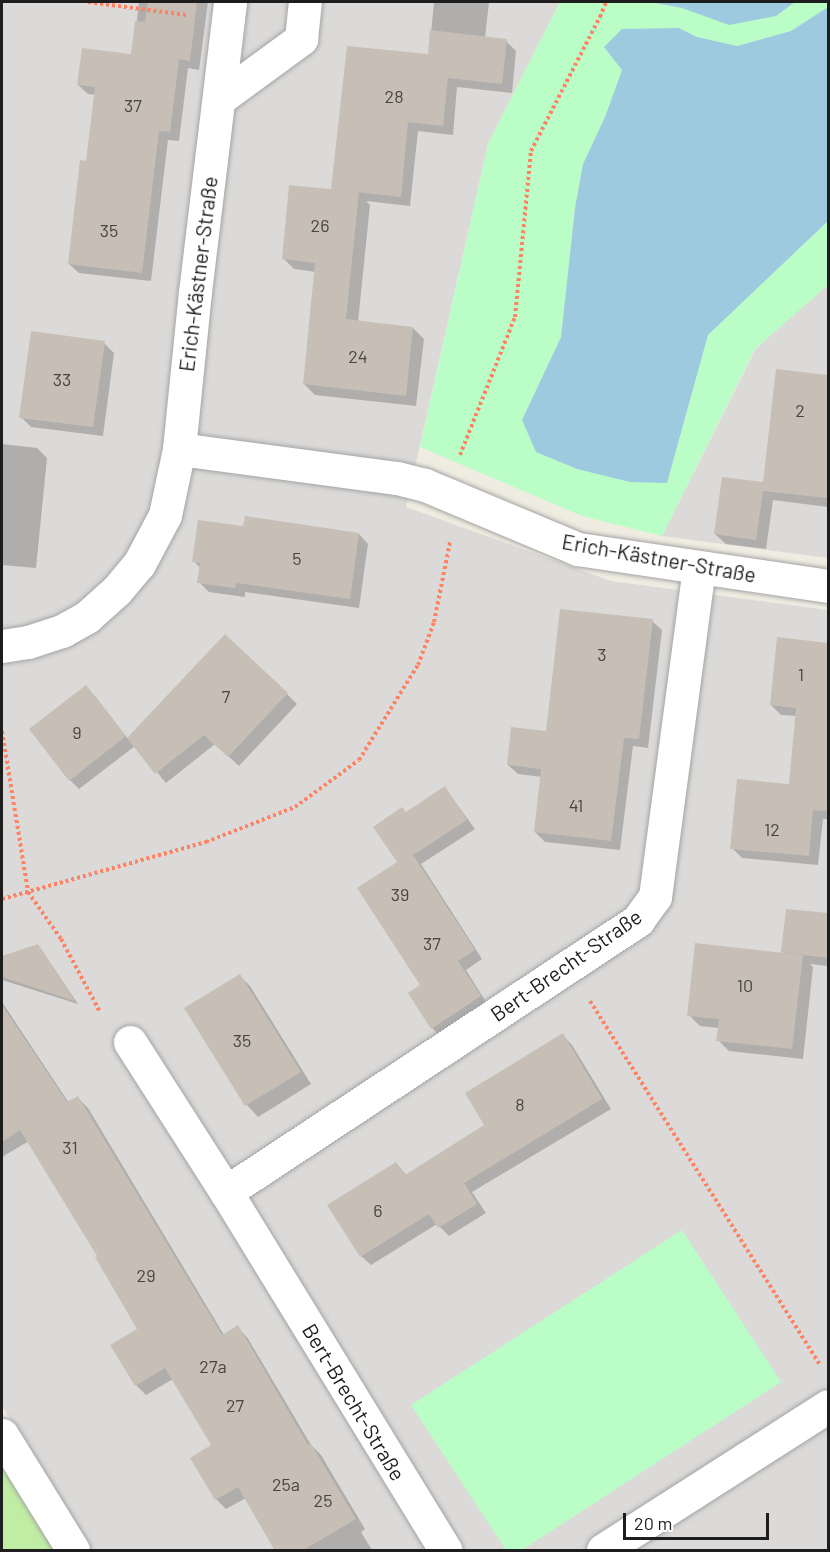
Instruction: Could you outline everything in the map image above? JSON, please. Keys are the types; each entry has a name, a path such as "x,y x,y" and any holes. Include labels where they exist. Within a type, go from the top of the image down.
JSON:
{"street":[{"path":"219,99 301,39 305,2"},
{"name":"Erich-Kästner-Straße","path":"2,646 28,642 62,631 87,617 117,590 139,564 165,515 179,449 195,292 229,11"},
{"name":"Erich-Kästner-Straße","path":"179,449 397,478 425,485 578,549 828,585"},
{"name":"Bert-Brecht-Straße","path":"226,1192 567,969 638,920 656,897 699,568"},
{"name":"Bert-Brecht-Straße","path":"130,1042 226,1192 445,1551"},
{"path":"603,1551 828,1406"},
{"path":"2,1435 73,1551"}],"path":[{"path":"88,2 229,11"},
{"path":"2,899 206,842 295,807 359,760 418,665 434,622 450,549 452,520 458,499 459,459 515,317 531,151 606,2"},
{"path":"2,731 28,892 61,939 110,1029 130,1042"},
{"path":"567,969 593,1004 822,1368"}],"shaded area":[{"path":"2,2 560,2 488,144 406,507 611,581 828,610 828,1550 91,1550 2,1406"},
{"path":"828,280 828,558 662,536 755,350"}],"green space":[{"path":"560,2 650,2 682,8 776,16 795,2 828,2 828,7 791,31 737,46 697,37 679,28 622,70 605,117 583,164 575,208 561,337 522,420 667,483 708,335 828,221 828,285 754,350 662,536 582,516 420,447 488,144"},
{"path":"682,1230 781,1382 522,1550 506,1550 411,1405"},
{"path":"2,1459 58,1550 2,1550"}],"water":[{"path":"650,2 795,2 776,16 729,25 682,8"},
{"path":"828,7 828,221 708,335 667,483 630,482 577,469 536,452 522,420 561,337 575,208 583,164 605,117 622,70 604,47 622,29 679,28 697,37 737,46 791,31"}],"building":[{"path":"148,2 197,2 190,61 179,59 170,132 159,131 142,273 68,264 80,160 86,161 95,87 77,85 82,48 131,54 135,21 145,22"},
{"path":"430,30 507,39 502,84 448,78 443,126 408,122 401,197 331,189 347,46 428,54"},
{"path":"289,185 359,192 346,319 413,327 406,396 303,384 315,263 282,259"},
{"path":"31,331 105,341 93,427 19,418"},
{"path":"776,369 828,375 828,498 763,491 756,540 714,534 722,477 763,482"},
{"path":"245,516 359,533 350,599 236,583 235,588 197,583 200,563 192,562 198,520 243,526"},
{"path":"560,609 653,619 639,739 624,738 611,841 534,832 541,769 507,765 511,727 546,731"},
{"path":"225,634 288,693 228,757 204,735 155,774 127,738"},
{"path":"777,637 828,643 828,811 813,810 809,856 730,849 737,779 789,784 796,708 770,705"},
{"path":"86,685 126,736 69,781 29,729"},
{"path":"445,786 467,820 413,855 475,950 458,961 481,996 431,1029 408,993 420,985 357,888 397,862 373,827 402,807 406,812"},
{"path":"786,909 828,913 828,958 781,952"},
{"path":"695,943 803,955 792,1049 716,1041 719,1019 687,1016"},
{"path":"38,944 75,1001 2,977 2,956"},
{"path":"240,974 301,1072 245,1106 184,1008"},
{"path":"2,1005 67,1102 78,1096 222,1335 238,1325 308,1445 311,1444 356,1519 302,1551 275,1551 238,1487 215,1500 190,1458 211,1445 165,1368 135,1386 110,1345 137,1329 95,1257 97,1256 20,1130 2,1142"},
{"path":"563,1033 602,1099 464,1183 477,1204 438,1228 429,1214 360,1257 327,1205 396,1162 405,1175 484,1125 465,1093"}]}
